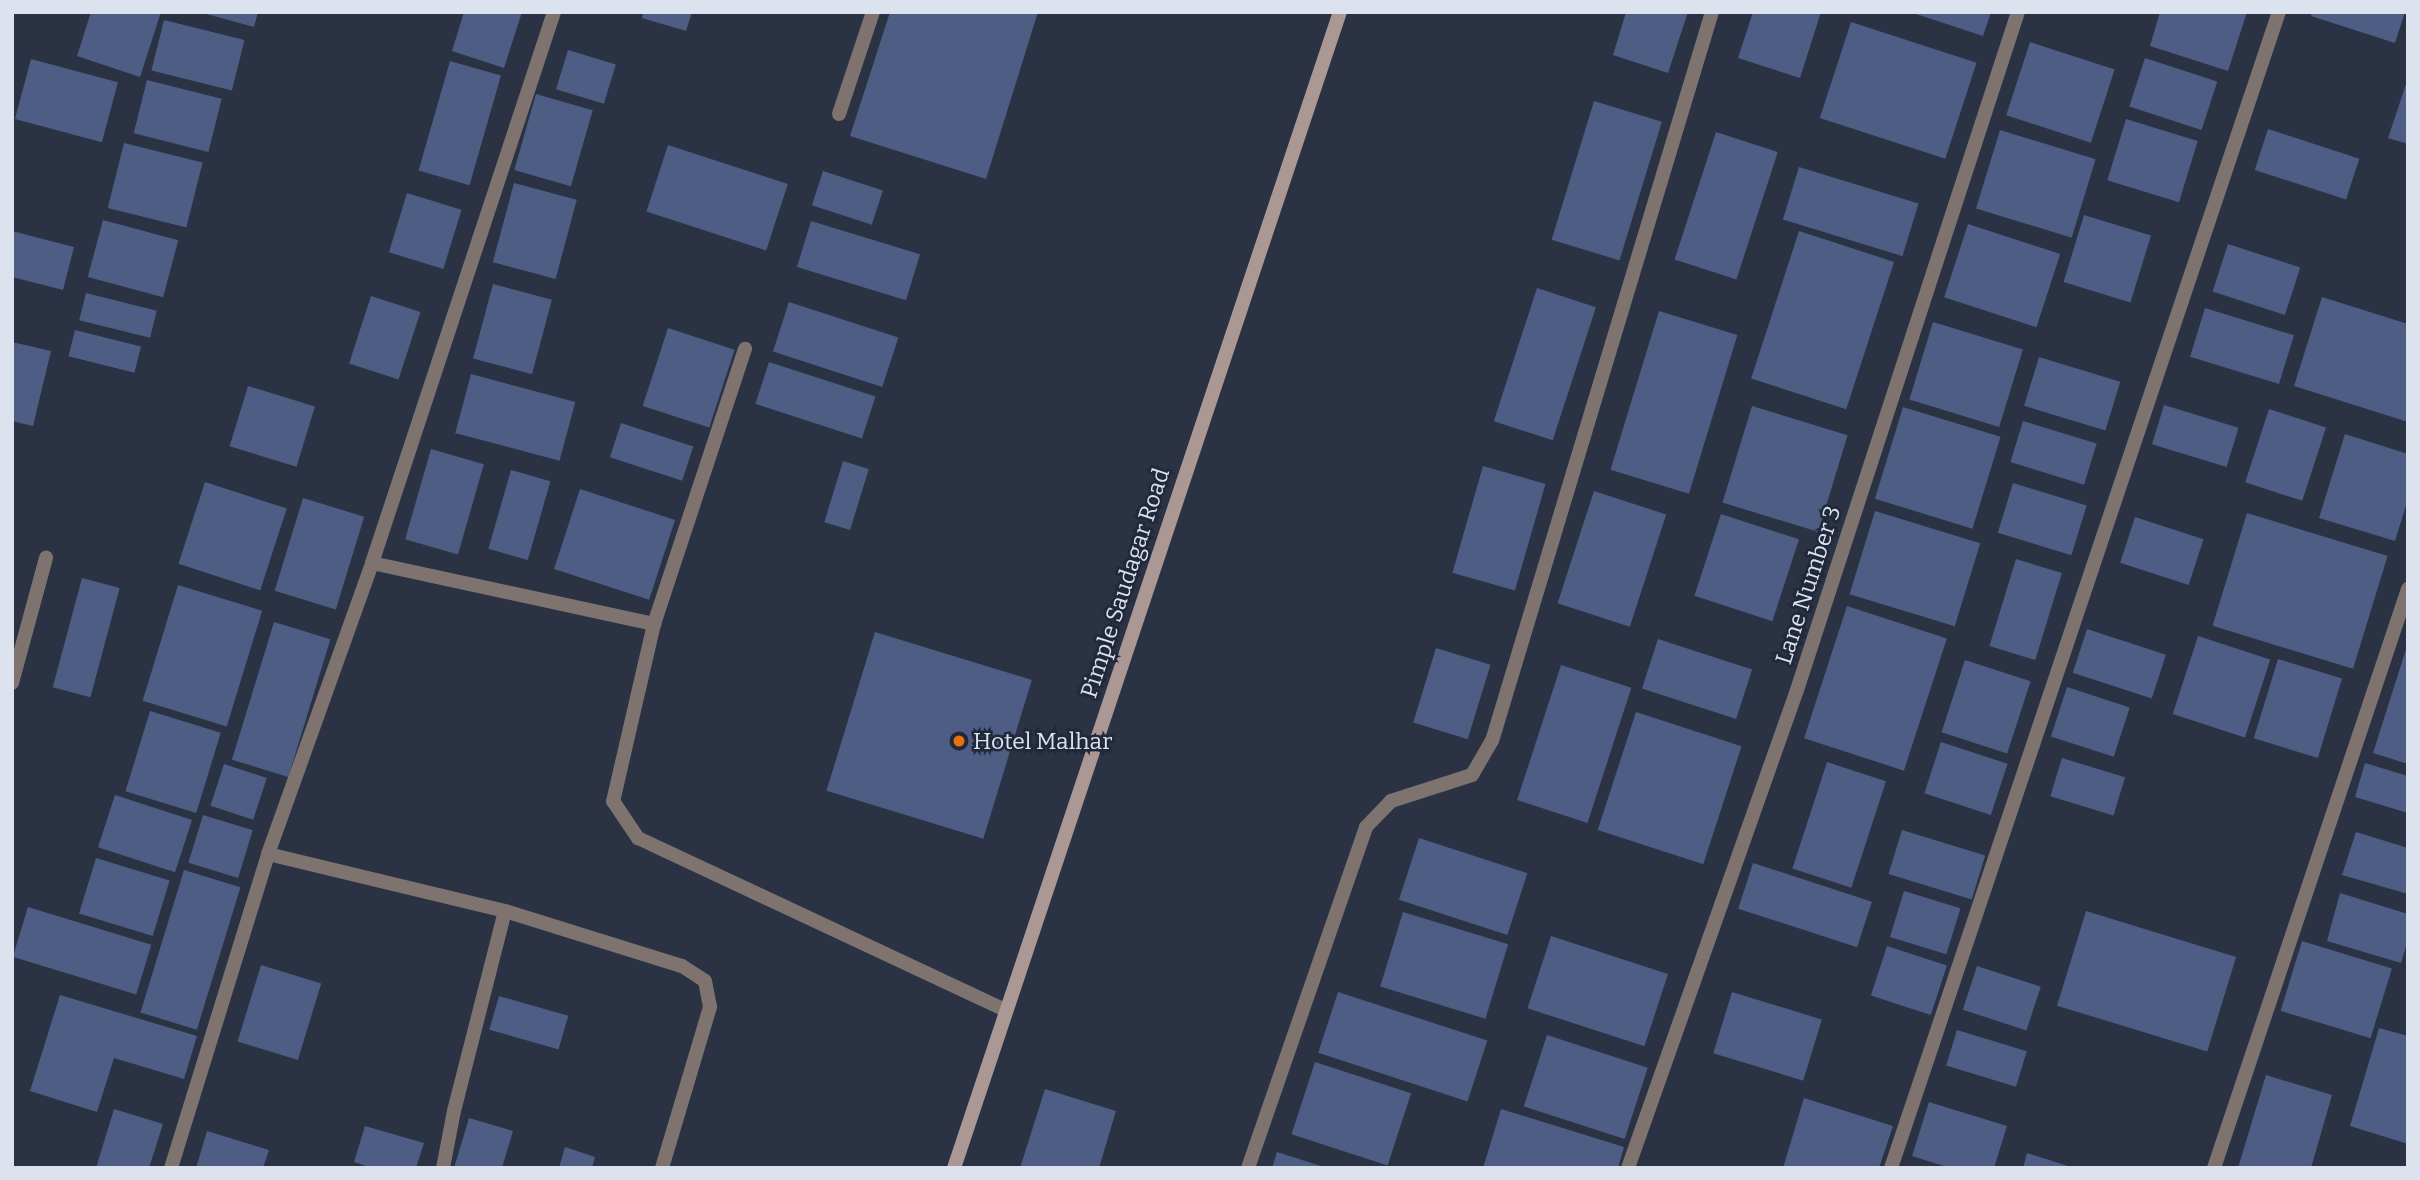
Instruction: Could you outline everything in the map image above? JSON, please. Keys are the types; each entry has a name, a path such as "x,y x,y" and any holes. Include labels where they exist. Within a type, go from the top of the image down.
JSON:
{"street":[{"path":"171,1168 268,853 372,563 554,12"},
{"path":"839,114 873,12"},
{"name":"Pimple Saudagar Road","path":"954,1168 1340,12"},
{"path":"1248,1168 1366,827 1391,801 1472,775 1492,741 1712,12"},
{"name":"Lane Number 3","path":"1628,1168 1797,690 2018,12"},
{"path":"1891,1168 2279,12"},
{"path":"745,349 654,624 613,801 638,838 1006,1010"},
{"path":"12,683 46,558"},
{"path":"372,563 654,624"},
{"path":"2214,1168 2408,589"},
{"path":"268,853 505,911 682,966 705,981 710,1007 662,1168"},
{"path":"443,1168 454,1111 505,911"}],"building":[{"path":"91,12 161,12 140,77 77,56"},
{"path":"199,12 258,12 254,27"},
{"path":"464,12 522,12 504,68 452,51"},
{"path":"643,12 692,12 686,31 642,18"},
{"path":"890,12 1038,12 986,179 850,136"},
{"path":"1626,12 1688,12 1668,73 1613,55"},
{"path":"1753,12 1821,12 1800,78 1738,58"},
{"path":"1910,12 1991,12 1983,36"},
{"path":"2160,12 2247,12 2228,71 2150,46"},
{"path":"2312,12 2405,12 2395,43 2311,16"},
{"path":"164,20 245,40 232,91 151,70"},
{"path":"1851,22 1977,63 1945,159 1820,118"},
{"path":"2030,42 2115,70 2091,143 2006,115"},
{"path":"568,50 616,65 604,104 556,89"},
{"path":"2145,58 2217,81 2202,130 2129,107"},
{"path":"31,59 118,82 102,142 15,119"},
{"path":"450,61 501,76 470,185 419,171"},
{"path":"2408,78 2408,144 2388,138"},
{"path":"147,80 222,99 208,152 134,133"},
{"path":"536,94 593,110 571,186 514,170"},
{"path":"1594,101 1662,122 1620,260 1552,240"},
{"path":"2126,119 2198,141 2179,202 2107,180"},
{"path":"2268,129 2359,159 2346,200 2255,170"},
{"path":"2000,130 2096,159 2072,238 1976,208"},
{"path":"1716,132 1778,152 1736,280 1675,259"},
{"path":"124,143 203,163 186,228 108,208"},
{"path":"668,145 788,184 766,251 646,212"},
{"path":"1799,167 1919,204 1902,256 1783,220"},
{"path":"823,171 883,190 872,225 812,205"},
{"path":"514,183 577,200 556,279 493,262"},
{"path":"407,193 462,210 443,269 389,252"},
{"path":"2084,215 2151,235 2130,302 2064,282"},
{"path":"103,220 178,240 163,297 88,277"},
{"path":"811,221 920,254 906,300 797,267"},
{"path":"1968,224 2060,254 2036,327 1944,297"},
{"path":"12,231 74,247 63,290 12,277"},
{"path":"1799,231 1894,262 1846,409 1751,378"},
{"path":"2228,244 2300,267 2285,315 2213,292"},
{"path":"493,284 552,300 532,374 473,358"},
{"path":"1537,288 1596,307 1553,440 1494,421"},
{"path":"86,293 157,311 150,338 79,320"},
{"path":"371,296 420,312 399,380 349,364"},
{"path":"2322,297 2408,324 2408,422 2294,386"},
{"path":"789,302 898,338 882,387 773,351"},
{"path":"2205,308 2294,335 2279,384 2190,357"},
{"path":"1659,311 1737,335 1689,494 1610,470"},
{"path":"1933,322 2023,349 1999,427 1909,399"},
{"path":"668,328 735,350 709,428 643,406"},
{"path":"75,330 141,346 134,373 68,356"},
{"path":"12,342 51,351 33,426 12,421"},
{"path":"2039,357 2120,382 2105,431 2024,406"},
{"path":"769,362 876,397 862,438 755,404"},
{"path":"471,374 575,402 560,461 455,433"},
{"path":"248,386 315,406 297,467 230,446"},
{"path":"2164,405 2239,428 2227,467 2152,444"},
{"path":"1752,406 1848,435 1818,532 1722,503"},
{"path":"1903,407 2001,437 1972,529 1875,499"},
{"path":"2269,409 2326,428 2302,501 2245,482"},
{"path":"2023,421 2097,444 2084,485 2010,462"},
{"path":"621,423 693,446 682,481 610,457"},
{"path":"2345,434 2408,454 2408,499 2395,541 2319,518"},
{"path":"431,449 484,464 458,555 405,539"},
{"path":"843,461 869,469 850,530 824,522"},
{"path":"1483,466 1545,484 1515,591 1452,573"},
{"path":"511,470 550,481 528,560 488,549"},
{"path":"205,482 287,509 260,590 178,564"},
{"path":"2013,483 2087,506 2071,555 1998,533"},
{"path":"580,489 675,520 649,600 554,569"},
{"path":"1594,491 1666,514 1630,627 1558,603"},
{"path":"303,498 364,517 336,609 275,591"},
{"path":"1875,511 1980,543 1955,626 1850,594"},
{"path":"2247,513 2388,556 2353,669 2213,626"},
{"path":"1721,514 1799,539 1772,621 1694,596"},
{"path":"2135,517 2203,539 2189,585 2120,563"},
{"path":"2016,559 2062,573 2035,660 1989,646"},
{"path":"82,578 120,588 90,697 53,687"},
{"path":"178,585 262,611 227,726 143,701"},
{"path":"1847,606 1947,638 1904,771 1804,738"},
{"path":"274,622 330,639 288,777 232,760"},
{"path":"2087,629 2166,655 2152,698 2073,673"},
{"path":"875,632 1032,680 983,839 826,791"},
{"path":"2198,636 2270,659 2245,737 2173,714"},
{"path":"1658,639 1752,670 1736,719 1642,688"},
{"path":"2408,643 2408,764 2373,753"},
{"path":"1436,648 1491,665 1468,739 1413,723"},
{"path":"2278,659 2342,679 2318,758 2254,738"},
{"path":"1965,660 2031,681 2007,754 1942,732"},
{"path":"1561,665 1631,688 1587,823 1517,800"},
{"path":"2067,687 2130,707 2114,757 2051,736"},
{"path":"150,711 221,733 196,813 125,791"},
{"path":"1636,712 1742,746 1703,864 1598,830"},
{"path":"1941,742 2008,764 1991,815 1924,793"},
{"path":"2062,758 2125,777 2113,816 2050,796"},
{"path":"1827,762 1886,781 1851,888 1792,869"},
{"path":"2365,763 2408,776 2408,813 2355,797"},
{"path":"224,764 267,778 253,820 210,806"},
{"path":"115,795 192,820 175,872 98,847"},
{"path":"203,815 253,830 238,878 188,863"},
{"path":"1902,830 1985,855 1972,899 1889,874"},
{"path":"2356,832 2408,848 2408,894 2342,875"},
{"path":"1419,838 1527,873 1507,935 1399,900"},
{"path":"96,858 170,881 153,936 79,913"},
{"path":"1753,863 1872,902 1857,947 1738,909"},
{"path":"184,870 240,887 197,1030 140,1012"},
{"path":"1904,891 1960,908 1946,954 1890,937"},
{"path":"2340,893 2408,914 2408,940 2401,963 2327,941"},
{"path":"28,907 151,945 136,994 13,957"},
{"path":"2086,911 2236,957 2207,1052 2057,1006"},
{"path":"1403,912 1508,944 1485,1019 1380,987"},
{"path":"1551,936 1668,974 1644,1046 1528,1008"},
{"path":"2302,941 2392,968 2371,1038 2281,1011"},
{"path":"1887,946 1947,965 1931,1015 1871,995"},
{"path":"261,965 321,983 298,1060 238,1042"},
{"path":"1977,966 2041,987 2027,1030 1963,1010"},
{"path":"1338,992 1487,1041 1468,1101 1318,1053"},
{"path":"1732,992 1822,1019 1803,1081 1713,1053"},
{"path":"60,995 197,1036 184,1079 114,1058 97,1112 30,1091"},
{"path":"499,996 568,1016 559,1049 489,1030"},
{"path":"2379,1028 2408,1036 2408,1144 2350,1126"},
{"path":"1957,1030 2027,1051 2016,1087 1946,1065"},
{"path":"1547,1035 1648,1068 1625,1139 1524,1106"},
{"path":"1315,1062 1411,1093 1388,1165 1292,1134"},
{"path":"2266,1075 2332,1095 2311,1168 2238,1168"},
{"path":"1045,1089 1116,1111 1099,1168 1020,1168"},
{"path":"1804,1098 1893,1126 1879,1168 1783,1168"},
{"path":"1929,1102 2007,1126 1994,1168 1950,1168 1912,1156"},
{"path":"114,1109 163,1124 149,1168 96,1168"},
{"path":"1501,1109 1624,1147 1618,1168 1483,1168"},
{"path":"469,1118 513,1131 502,1168 454,1168"},
{"path":"365,1126 424,1143 416,1168 372,1168 354,1162"},
{"path":"207,1131 269,1150 263,1168 196,1168"},
{"path":"565,1147 595,1157 592,1168 559,1168"},
{"path":"1277,1152 1324,1167 1272,1168"},
{"path":"2027,1153 2071,1167 2071,1168 2023,1168"}],"place":[{"name":"Hotel Malhar","path":"959,741"}]}
